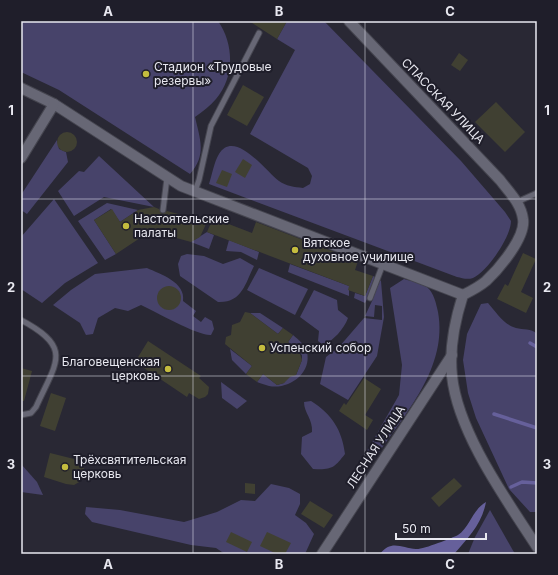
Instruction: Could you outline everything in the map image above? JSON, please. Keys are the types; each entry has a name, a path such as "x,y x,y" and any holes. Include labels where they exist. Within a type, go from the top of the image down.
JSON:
{"street":[{"name":"СПАССКАЯ УЛИЦА","path":"349,21 500,180 517,202 524,220 522,231 516,243 504,261 486,281 463,295"},
{"path":"21,88 54,104 168,178 194,191 463,295 457,314 452,355 452,375 461,414 488,467 537,547"},
{"path":"21,158 54,104"},
{"name":"ЛЕСНАЯ УЛИЦА","path":"322,554 452,355"}],"lane":[{"path":"194,191 199,180 211,126 259,33"},
{"path":"163,210 168,178"},
{"path":"517,202 537,193"},
{"path":"370,298 383,264"},
{"path":"21,320 38,329 52,342 57,357 57,361 36,407 31,414 21,415"}],"shaded area":[{"name":"Стадион «Трудовые резервы»","path":"21,21 218,21 227,40 230,60 229,71 227,81 216,99 195,117 201,147 199,160 190,174 59,90 21,72"},
{"path":"287,21 324,21 461,161 505,212 511,221 507,236 491,262 479,274 469,279 457,277 209,184 217,157 226,147 233,146 242,149 250,155 282,183 303,188 310,184 312,176 308,168 250,134 295,50 277,39"},
{"path":"57,140 59,149 66,152 68,162 27,214 21,210 21,195"},
{"path":"99,156 154,207 104,197 74,216 58,191 79,171 84,172"},
{"path":"54,199 98,263 65,283 42,303 21,289 21,237"},
{"path":"107,203 138,210 120,222 111,209 94,220 116,254 105,260 78,221"},
{"path":"207,232 214,235 209,249 191,242"},
{"path":"229,240 259,252 257,260 241,252 226,251"},
{"path":"187,254 204,256 223,264 240,258 254,266 245,286 238,296 226,301 218,302 180,276 178,264 181,256"},
{"path":"290,264 349,286 349,296 288,272"},
{"path":"147,268 165,276 176,284 183,294 183,301 196,311 193,316 201,322 205,317 212,321 214,329 211,335 187,328 141,305 128,311 115,308 98,318 93,334 86,335 80,323 53,305 71,290 95,274"},
{"path":"259,268 308,289 295,315 247,290"},
{"path":"373,276 381,281 384,317 377,356 348,400 320,384 326,357 339,347 364,318 382,320 382,306 375,305 374,317 365,316 373,299 368,297 365,303 354,298 355,293 365,296"},
{"path":"404,279 427,287 433,295 438,312 439,333 437,352 422,389 376,457 367,451 399,395 402,365 390,288"},
{"path":"314,290 337,300 338,310 348,318 338,334 331,341 323,345 318,341 319,331 300,317"},
{"path":"488,303 500,318 508,324 516,328 532,331 537,334 537,512 530,512 509,489 476,418 468,393 463,360 467,334 481,304"},
{"path":"250,313 260,313 283,328 278,334"},
{"path":"293,335 300,341 307,352 308,360 302,373 291,383 276,387 257,382 263,374 277,385 284,383 286,377 296,375 302,360 302,355 288,342"},
{"path":"230,349 252,366 246,374 232,360"},
{"path":"221,382 247,401 237,409 222,398"},
{"path":"311,401 325,411 335,423 344,445 345,454 335,465 329,468 313,469 301,454 302,437 312,432 311,423 304,406 304,402"},
{"path":"21,464 37,482 43,495 21,492"},
{"path":"271,484 289,488 300,494 300,504 295,515 306,523 314,534 305,554 225,554 216,548 191,545 92,522 85,514 86,507 120,510 184,522 217,512 241,500 255,501"},
{"path":"486,502 478,524 454,554 380,554 388,547 397,546 419,549 437,544 458,535 465,528 477,509"},
{"path":"490,510 515,554 468,554 475,537"}],"building":[{"path":"249,21 287,21 277,39"},
{"path":"459,53 468,60 460,71 451,65"},
{"path":"243,85 264,97 247,126 227,115"},
{"path":"496,102 525,132 505,152 475,122"},
{"path":"67,132 74,135 77,142 74,149 67,152 60,149 57,142 60,135"},
{"path":"243,159 252,165 245,178 235,172"},
{"path":"222,170 232,174 227,187 216,183"},
{"path":"154,207 159,209 162,214 167,211 190,217 206,224 200,237 191,242 155,232 150,238 140,238 116,254 94,220 112,209 120,222 138,210"},
{"name":"Вятское духовное училище","path":"213,218 252,233 256,222 358,261 355,270 373,276 365,296 348,290 349,286 207,232"},
{"path":"523,253 536,259 521,292 533,298 526,313 497,299 505,284 508,286"},
{"path":"169,286 177,290 181,298 177,306 169,310 161,306 157,298 161,290"},
{"name":"Успенский собор","path":"245,312 250,313 278,334 283,328 293,335 288,342 299,351 302,360 296,375 290,377 284,383 277,385 263,374 257,382 246,374 252,366 225,344 226,337 231,335 232,325 240,322"},
{"name":"Благовещенская церковь","path":"148,341 201,376 199,378 209,387 208,394 199,399 189,393 187,397 135,362"},
{"path":"21,368 32,371 24,401 21,401"},
{"path":"364,378 381,389 365,415 373,420 367,430 339,411 344,403 346,405"},
{"path":"51,393 66,398 55,431 40,426"},
{"name":"Трёхсвятительская церковь","path":"50,453 74,459 81,464 85,470 81,481 74,485 44,477"},
{"path":"454,478 462,486 439,507 431,498"},
{"path":"245,483 255,484 255,494 245,493"},
{"path":"310,501 333,515 324,528 301,514"},
{"path":"231,532 252,542 247,552 226,542"},
{"path":"267,532 291,543 285,554 277,554 260,546"}],"waterway":[{"path":"530,343 537,347"},
{"path":"494,414 537,428"},
{"path":"511,487 522,482 537,483"}],"place":[{"name":"Стадион «Трудовые резервы»","path":"146,74"},
{"name":"Настоятельские палаты","path":"126,226"},
{"name":"Вятское духовное училище","path":"295,250"},
{"name":"Успенский собор","path":"262,348"},
{"name":"Благовещенская церковь","path":"168,369"},
{"name":"Трёхсвятительская церковь","path":"65,467"}]}
